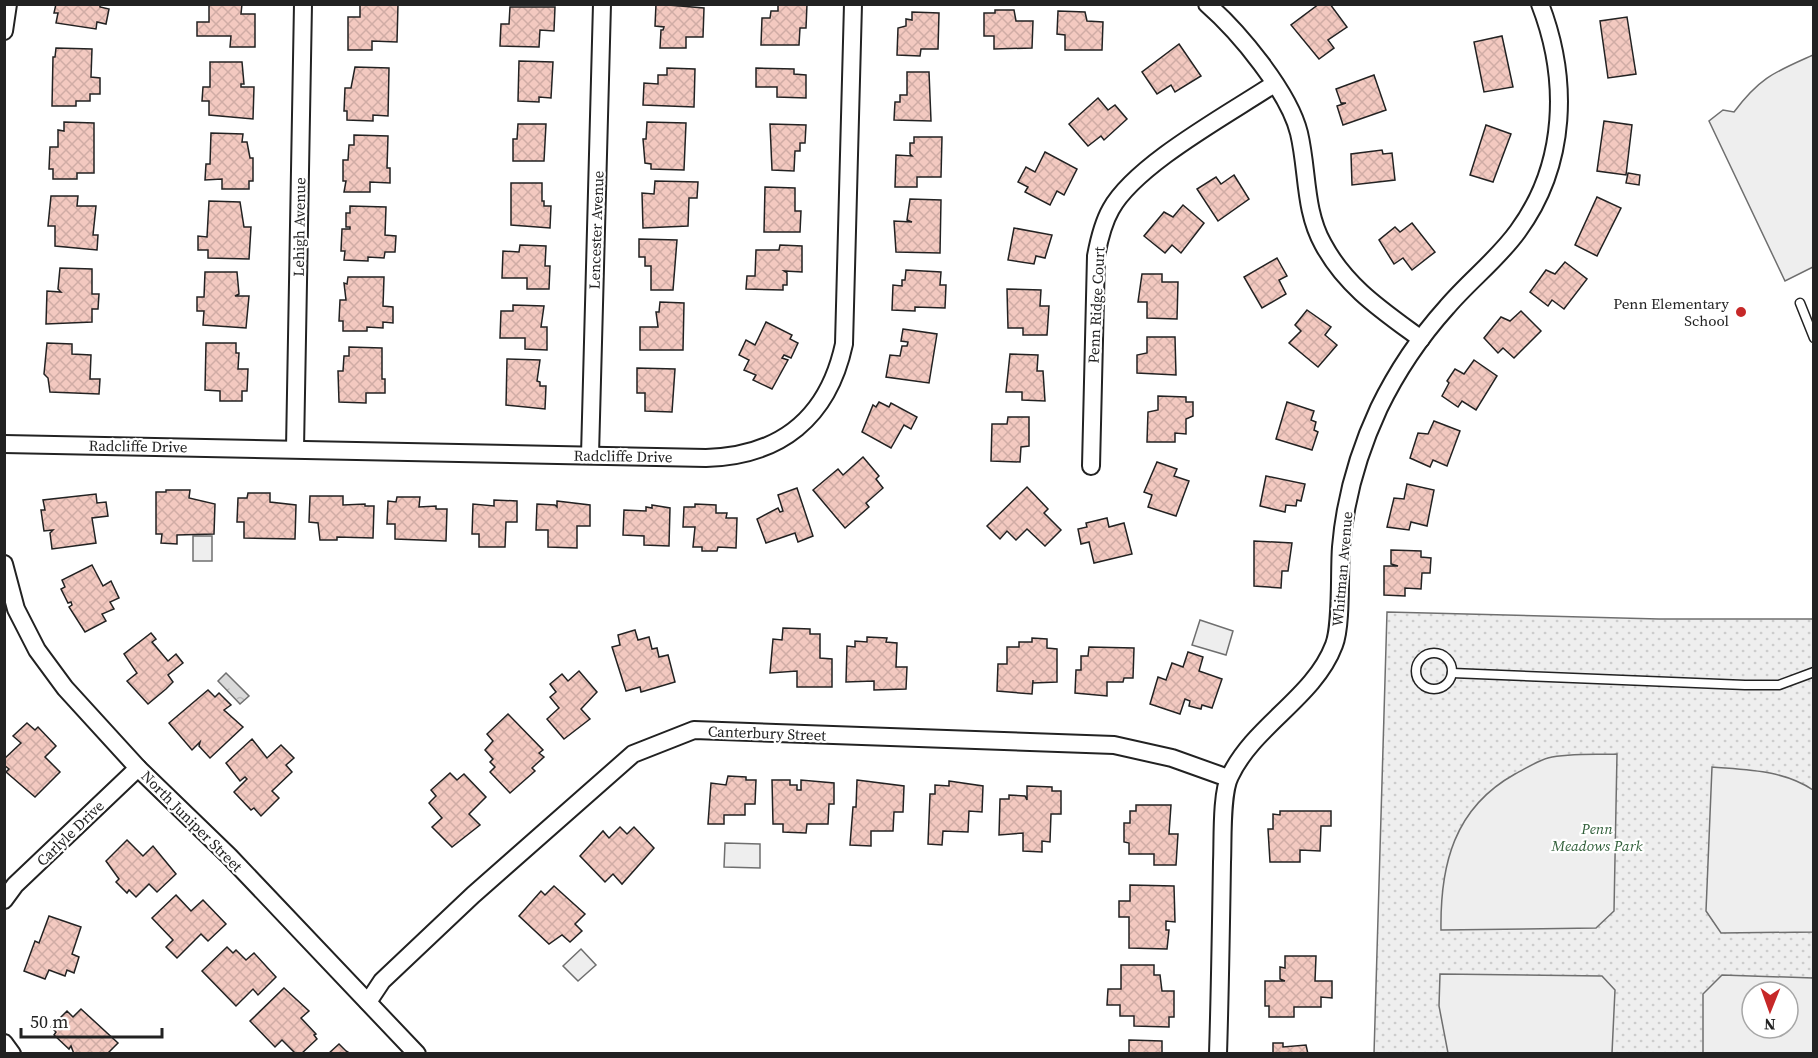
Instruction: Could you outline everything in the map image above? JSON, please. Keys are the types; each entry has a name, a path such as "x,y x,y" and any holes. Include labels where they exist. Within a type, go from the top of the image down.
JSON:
{"street":[{"path":"4,31 8,4"},
{"name":"Lehigh Avenue","path":"295,449 303,4"},
{"name":"Lencester Avenue","path":"590,455 602,4"},
{"name":"Radcliffe Drive","path":"4,444 706,458 753,452 796,430 814,412 829,390 839,366 844,344 853,4"},
{"path":"1207,4 1248,48 1274,84 1298,131 1307,196 1323,244 1354,288 1421,339"},
{"name":"Whitman Avenue","path":"1218,1053 1223,818 1228,777 1257,736 1321,670 1335,643 1341,546 1354,478 1365,441 1380,406 1421,339 1447,306 1499,255 1520,230 1536,202 1551,166 1558,132 1561,98 1558,63 1550,30 1540,4"},
{"name":"Penn Ridge Court","path":"1091,466 1096,256 1100,233 1111,208 1130,183 1149,167 1274,84"},
{"name":"North Juniper Street","path":"4,564 16,609 37,650 65,688 138,768 229,856 417,1053"},
{"name":"Canterbury Street","path":"368,1002 382,981 465,903 633,754 694,730 1114,745 1172,758 1228,777"},
{"name":"Carlyle Drive","path":"4,900 15,885 138,768"},
{"path":"4,1043 12,1053"}],"lane":[{"path":"1800,303 1814,338"},
{"path":"1436,653 1449,659 1452,673 1446,685 1433,689 1420,683 1416,670 1423,657 1436,653"},
{"path":"1452,673 1745,686 1779,685 1814,672"}],"green space":[{"path":"1813,55 1813,267 1785,281 1709,121 1723,110 1734,112 1760,83 1788,66"},
{"path":"193,536 212,536 212,561 193,561"},
{"name":"Penn Meadows Park","path":"1387,612 1659,619 1813,619 1813,1053 1374,1054"},
{"path":"1200,620 1233,631 1226,655 1192,645"},
{"path":"1617,754 1614,911 1596,928 1441,930 1444,883 1455,840 1465,821 1494,788 1544,759 1565,755"},
{"path":"1712,767 1752,770 1777,775 1802,783 1813,790 1813,932 1721,933 1706,911"},
{"path":"725,843 760,844 760,868 724,867"},
{"path":"581,949 596,965 578,981 563,966"},
{"path":"1440,974 1602,976 1615,990 1612,1053 1448,1053 1439,1006"},
{"path":"1722,975 1813,978 1813,1053 1703,1053 1703,994"}],"water":[{"path":"226,673 249,696 240,704 218,681"}],"building":[{"path":"56,4 100,4 100,7 109,9 106,24 97,22 96,29 56,23 58,13 54,13"},
{"path":"209,4 242,4 241,14 255,14 255,47 230,47 231,36 197,36 197,22 209,22"},
{"path":"360,4 398,4 397,42 372,41 372,50 348,50 348,17 360,17"},
{"path":"656,4 704,8 703,37 686,37 686,48 660,48 661,30 664,27 655,26"},
{"path":"778,4 807,4 806,28 800,28 799,45 761,45 762,18 770,18 771,11 778,11"},
{"path":"1319,4 1330,4 1347,27 1328,40 1334,48 1319,59 1291,25"},
{"path":"510,7 555,7 554,31 540,30 539,47 500,46 501,24 509,24"},
{"path":"995,10 1014,10 1016,21 1033,21 1032,48 994,49 994,36 984,36 984,13 995,13"},
{"path":"1058,11 1085,12 1087,21 1103,22 1102,50 1065,50 1065,35 1057,34"},
{"path":"912,12 939,13 938,49 921,49 920,56 897,55 898,28 906,26 906,19 912,20"},
{"path":"1627,17 1636,74 1608,78 1600,21"},
{"path":"1502,36 1513,87 1484,92 1474,42"},
{"path":"1179,44 1201,76 1175,92 1171,85 1157,94 1142,72"},
{"path":"56,48 92,49 91,77 100,78 100,94 90,94 90,101 76,101 76,106 52,106 53,57 55,57"},
{"path":"519,61 553,62 551,98 539,97 539,102 518,101"},
{"path":"210,62 242,62 244,84 241,84 241,87 254,87 253,119 209,115 209,101 202,101 203,87 210,87"},
{"path":"355,67 389,68 388,116 373,115 373,121 347,120 347,111 344,111 345,88 351,88"},
{"path":"667,68 695,69 694,107 643,105 644,83 658,84 658,75 667,75"},
{"path":"756,68 794,69 794,74 806,75 806,98 777,97 777,87 756,87"},
{"path":"907,72 929,72 931,121 894,120 895,102 900,102 900,95 907,95"},
{"path":"1374,75 1386,110 1343,125 1337,106 1346,103 1341,103 1336,89"},
{"path":"1098,98 1108,110 1115,105 1127,119 1104,140 1101,136 1088,146 1069,124"},
{"path":"1604,121 1632,125 1626,175 1597,171"},
{"path":"64,122 94,123 94,173 77,173 77,179 53,179 53,169 49,169 50,147 58,147 58,130 64,131"},
{"path":"647,122 686,123 684,170 651,169 651,164 645,163 643,139 646,139"},
{"path":"518,124 546,124 544,161 513,161 513,139 517,139"},
{"path":"770,124 806,125 805,143 800,143 800,151 795,151 794,171 772,170"},
{"path":"1486,125 1511,134 1493,182 1470,175"},
{"path":"211,133 243,134 242,142 247,142 250,158 253,158 253,181 249,181 249,189 222,189 222,179 205,180 206,164 210,164"},
{"path":"354,135 388,136 387,168 390,168 390,183 370,182 370,192 344,192 346,181 343,181 343,160 348,160 349,145 354,145"},
{"path":"914,137 942,137 941,177 917,177 917,187 895,187 896,155 912,156 910,143 914,143"},
{"path":"1382,150 1383,154 1392,153 1395,180 1352,185 1351,154"},
{"path":"1045,152 1077,169 1064,195 1057,191 1050,205 1025,192 1028,187 1018,182 1026,167 1035,172"},
{"path":"1628,173 1640,175 1639,185 1626,183"},
{"path":"1234,175 1249,199 1218,221 1197,189 1216,177 1221,184"},
{"path":"655,181 698,182 697,198 689,198 688,226 643,228 642,193 654,194"},
{"path":"511,183 542,183 542,201 544,201 544,206 551,206 550,228 511,225"},
{"path":"765,187 795,188 795,211 801,211 800,232 764,232"},
{"path":"51,196 78,196 77,206 96,206 93,235 98,235 97,250 55,246 55,226 48,226"},
{"path":"1597,197 1621,208 1597,256 1575,245"},
{"path":"910,199 941,200 940,253 896,252 894,221 912,222 907,220"},
{"path":"209,201 240,202 244,227 251,227 249,259 208,258 208,250 198,250 198,236 207,237"},
{"path":"1183,205 1204,223 1181,253 1172,245 1165,253 1144,236 1164,212 1173,217"},
{"path":"350,206 386,207 385,235 396,236 395,252 385,252 384,258 368,257 368,261 344,260 345,251 341,251 342,229 350,229 346,227 346,213 350,213"},
{"path":"1412,223 1435,252 1412,270 1403,258 1394,264 1379,240 1395,227 1400,232"},
{"path":"1014,228 1052,235 1045,258 1036,256 1034,264 1008,260"},
{"path":"639,239 677,240 673,290 651,290 651,266 645,266 645,257 639,257"},
{"path":"520,245 546,246 545,266 550,266 549,289 527,289 527,278 502,278 503,251 519,252"},
{"path":"780,245 802,246 802,272 784,271 787,273 787,285 783,285 783,290 746,289 747,276 755,276 756,250 779,250"},
{"path":"1277,258 1287,276 1279,280 1286,294 1262,308 1244,277"},
{"path":"1565,262 1587,279 1564,309 1552,300 1548,306 1530,292 1546,270 1555,274"},
{"path":"60,268 92,269 92,294 99,294 98,309 92,309 92,322 46,324 47,291 61,292 58,289"},
{"path":"906,270 941,272 940,285 946,285 945,308 915,307 915,311 892,310 893,285 902,286"},
{"path":"205,272 237,272 239,294 235,296 249,296 246,328 203,325 204,311 197,311 197,297 204,297"},
{"path":"1142,274 1162,274 1162,282 1178,282 1177,319 1147,318 1147,302 1138,302"},
{"path":"348,277 384,277 383,306 393,307 393,323 383,322 383,328 367,327 367,331 343,331 343,321 339,321 340,300 346,300 344,283 347,284"},
{"path":"1007,289 1041,290 1040,306 1049,306 1047,335 1023,335 1023,328 1008,328"},
{"path":"660,302 684,303 683,350 640,350 640,327 658,327 656,312 659,312"},
{"path":"513,305 544,306 541,327 547,327 547,350 525,349 525,338 500,338 501,311 513,311"},
{"path":"1307,310 1331,327 1325,335 1337,345 1318,367 1289,343 1301,331 1295,325"},
{"path":"1521,311 1541,331 1514,358 1503,348 1498,353 1484,338 1501,317 1510,321"},
{"path":"766,322 792,335 790,339 798,343 791,358 784,355 782,358 788,360 772,389 753,380 756,375 744,370 749,360 739,355 746,340 755,345"},
{"path":"903,329 937,334 929,383 886,377 890,355 900,356 902,346 907,346 908,342 901,341"},
{"path":"1147,337 1175,337 1176,375 1137,373 1137,355 1147,353"},
{"path":"47,343 72,344 72,354 91,355 90,379 100,379 99,394 50,392 48,378 44,374"},
{"path":"206,343 236,343 236,353 239,353 238,369 248,369 247,391 242,391 242,401 220,401 220,391 205,390"},
{"path":"349,347 382,348 382,379 385,379 385,393 366,393 366,403 339,402 338,371 343,371 344,356 349,356"},
{"path":"1010,354 1038,355 1037,371 1043,371 1045,401 1022,400 1022,392 1006,392"},
{"path":"507,359 540,360 537,381 540,382 540,386 546,386 545,409 506,405"},
{"path":"1474,360 1497,376 1476,410 1462,401 1458,407 1442,396 1449,383 1447,381 1455,369 1464,374"},
{"path":"637,368 675,369 672,412 645,411 645,393 637,393"},
{"path":"1158,396 1186,397 1186,402 1193,402 1193,416 1186,419 1186,434 1175,433 1175,442 1147,442 1148,412 1158,410"},
{"path":"879,402 889,407 891,403 917,417 911,429 904,425 891,448 862,432 873,405 876,407"},
{"path":"1287,402 1314,411 1311,420 1316,422 1314,430 1318,432 1312,450 1276,439"},
{"path":"1008,417 1029,417 1029,446 1021,447 1020,462 991,461 992,424 1007,424"},
{"path":"1434,421 1460,431 1447,466 1433,460 1430,467 1410,458 1418,433 1428,434"},
{"path":"863,457 879,476 876,479 883,488 866,503 869,507 845,528 813,490 838,469 843,475"},
{"path":"1157,462 1177,469 1174,476 1189,481 1176,516 1148,507 1152,495 1144,492"},
{"path":"1266,476 1305,484 1301,501 1297,500 1296,506 1286,505 1285,512 1260,506"},
{"path":"1407,484 1434,490 1427,526 1411,522 1409,530 1387,527 1394,498 1404,499"},
{"path":"1027,487 1048,509 1044,513 1061,530 1045,546 1027,529 1016,540 1007,531 1000,539 987,526"},
{"path":"797,488 813,536 798,542 795,533 766,543 757,519 778,508 780,512 783,511 778,495"},
{"path":"166,490 190,490 189,498 215,504 214,534 177,535 177,544 161,543 162,534 156,534 156,492 166,492"},
{"path":"248,493 270,493 270,502 296,505 295,539 244,538 244,522 237,522 238,498 247,498"},
{"path":"96,494 97,503 106,502 108,516 92,518 96,543 52,549 50,533 53,530 44,531 41,510 45,510 43,500"},
{"path":"310,496 343,496 343,505 374,506 373,538 337,537 337,540 320,540 318,523 309,522"},
{"path":"397,497 420,497 419,507 436,506 436,509 447,509 446,541 395,539 395,524 387,524 388,501 396,502"},
{"path":"494,500 517,501 517,522 506,522 505,547 479,547 479,534 472,534 473,504 494,506"},
{"path":"557,501 590,505 590,526 577,526 577,548 548,547 548,530 536,530 537,504 557,507"},
{"path":"695,504 716,505 716,513 727,513 726,518 737,518 736,548 718,547 717,551 702,551 702,547 693,547 695,527 683,527 684,507 695,507"},
{"path":"652,505 670,508 669,546 644,545 644,536 623,535 624,510 646,511 646,507 652,508"},
{"path":"1107,518 1109,527 1124,523 1132,554 1094,563 1089,542 1081,544 1078,529 1087,527 1086,523"},
{"path":"1254,541 1292,543 1288,571 1282,571 1281,588 1254,586"},
{"path":"1391,550 1421,551 1421,557 1431,558 1430,573 1422,573 1421,589 1405,588 1405,596 1384,595 1384,566 1398,566 1391,564"},
{"path":"92,565 103,586 111,581 119,598 110,602 114,609 102,614 106,621 85,632 69,607 72,605 71,602 68,603 61,589 65,587 62,580"},
{"path":"783,628 810,629 810,634 820,634 820,658 832,659 832,687 797,687 797,671 770,673 773,639 782,640"},
{"path":"635,630 638,640 649,637 652,649 657,648 659,657 668,655 675,682 641,692 640,687 626,691 612,647 620,645 618,635"},
{"path":"151,633 156,639 152,642 168,661 176,654 183,663 168,675 173,682 148,704 127,681 137,673 124,654"},
{"path":"867,637 887,638 886,642 897,643 896,667 907,667 906,689 874,690 874,681 846,682 847,646 855,647 855,641 867,642"},
{"path":"1032,638 1047,639 1047,648 1057,649 1057,682 1033,683 1033,680 1032,694 997,691 998,664 1007,664 1007,647 1019,647 1019,642 1032,642"},
{"path":"1089,647 1134,648 1133,678 1124,678 1123,682 1107,682 1107,696 1075,693 1076,670 1081,670 1081,656 1088,656"},
{"path":"1188,652 1203,657 1199,671 1222,679 1212,708 1202,705 1201,709 1189,706 1190,701 1185,699 1180,714 1150,704 1158,677 1166,680 1172,663 1183,667"},
{"path":"579,671 597,692 581,709 590,719 564,739 547,719 559,708 550,697 556,692 550,684 562,674 568,681"},
{"path":"208,690 215,697 219,693 231,705 224,710 243,727 210,758 199,746 200,742 192,750 169,723"},
{"path":"508,714 543,750 539,753 544,757 532,768 535,771 510,793 490,772 495,767 490,762 493,759 485,750 493,741 487,734"},
{"path":"27,723 35,730 38,727 56,746 45,757 60,772 35,797 6,772 9,769 4,765 4,759 21,743 13,736"},
{"path":"252,739 267,758 281,745 294,758 286,765 292,772 272,791 279,798 261,816 254,808 251,810 234,792 247,779 245,777 240,781 226,763"},
{"path":"450,773 457,780 464,774 486,797 469,814 480,825 452,847 432,827 442,818 429,803 436,796 431,790"},
{"path":"728,776 756,780 755,804 745,804 745,815 724,815 724,824 708,824 711,783 726,785"},
{"path":"772,780 790,780 790,785 797,785 797,790 801,790 801,780 834,783 834,804 829,804 828,824 807,824 806,833 783,832 783,824 773,824"},
{"path":"857,780 904,786 903,812 894,812 893,831 871,831 871,846 850,845 853,807 856,807"},
{"path":"949,781 983,786 982,812 969,811 968,832 943,831 942,845 928,844 930,794 935,794 935,785 949,786"},
{"path":"1027,786 1052,787 1052,791 1061,791 1061,814 1051,814 1050,842 1042,841 1042,852 1023,851 1023,833 999,835 1000,799 1009,799 1009,795 1025,796 1027,800"},
{"path":"1136,805 1171,805 1169,834 1178,834 1176,865 1154,865 1154,854 1129,854 1129,843 1124,842 1124,823 1130,823 1130,811 1136,811"},
{"path":"1280,811 1331,811 1331,826 1321,826 1320,851 1300,850 1300,862 1270,862 1268,829 1273,829 1273,814 1280,815"},
{"path":"620,827 627,834 634,827 654,848 622,884 613,874 605,882 580,856 603,831 609,838"},
{"path":"127,840 143,856 153,846 176,874 157,892 149,884 136,897 129,890 127,893 116,882 119,879 106,861"},
{"path":"1130,885 1174,886 1175,922 1166,921 1166,930 1169,930 1167,949 1129,948 1129,917 1119,917 1119,901 1130,901"},
{"path":"554,886 585,914 575,924 582,931 570,942 562,935 549,944 519,916 541,891 545,895"},
{"path":"176,895 191,911 203,900 226,924 208,941 201,934 177,958 166,947 173,940 152,918"},
{"path":"49,916 81,927 72,954 79,957 74,973 67,970 65,976 49,970 45,979 24,971 35,941 39,943"},
{"path":"227,947 233,953 236,950 246,960 254,953 276,977 258,995 253,989 236,1006 202,971"},
{"path":"1285,956 1316,956 1315,981 1332,981 1332,998 1321,997 1321,1007 1294,1007 1294,1017 1269,1017 1269,1006 1265,1006 1265,981 1285,981 1280,979 1280,967 1285,968"},
{"path":"1121,965 1154,965 1154,975 1160,975 1162,991 1174,991 1174,1017 1169,1017 1169,1027 1134,1026 1134,1016 1120,1016 1120,1005 1107,1005 1108,989 1121,989"},
{"path":"284,988 309,1011 301,1018 316,1034 314,1035 317,1039 301,1054 296,1054 282,1040 275,1047 250,1021"},
{"path":"81,1009 118,1043 107,1054 74,1054 71,1046 69,1049 54,1035 56,1032 51,1027 67,1011 73,1017"},
{"path":"1129,1040 1162,1041 1162,1053 1166,1054 1129,1054"},
{"path":"1273,1043 1283,1043 1283,1047 1306,1045 1308,1054 1273,1054"},
{"path":"339,1044 346,1051 351,1054 328,1054"}],"place":[{"name":"Penn Elementary School","path":"1741,312"}]}
